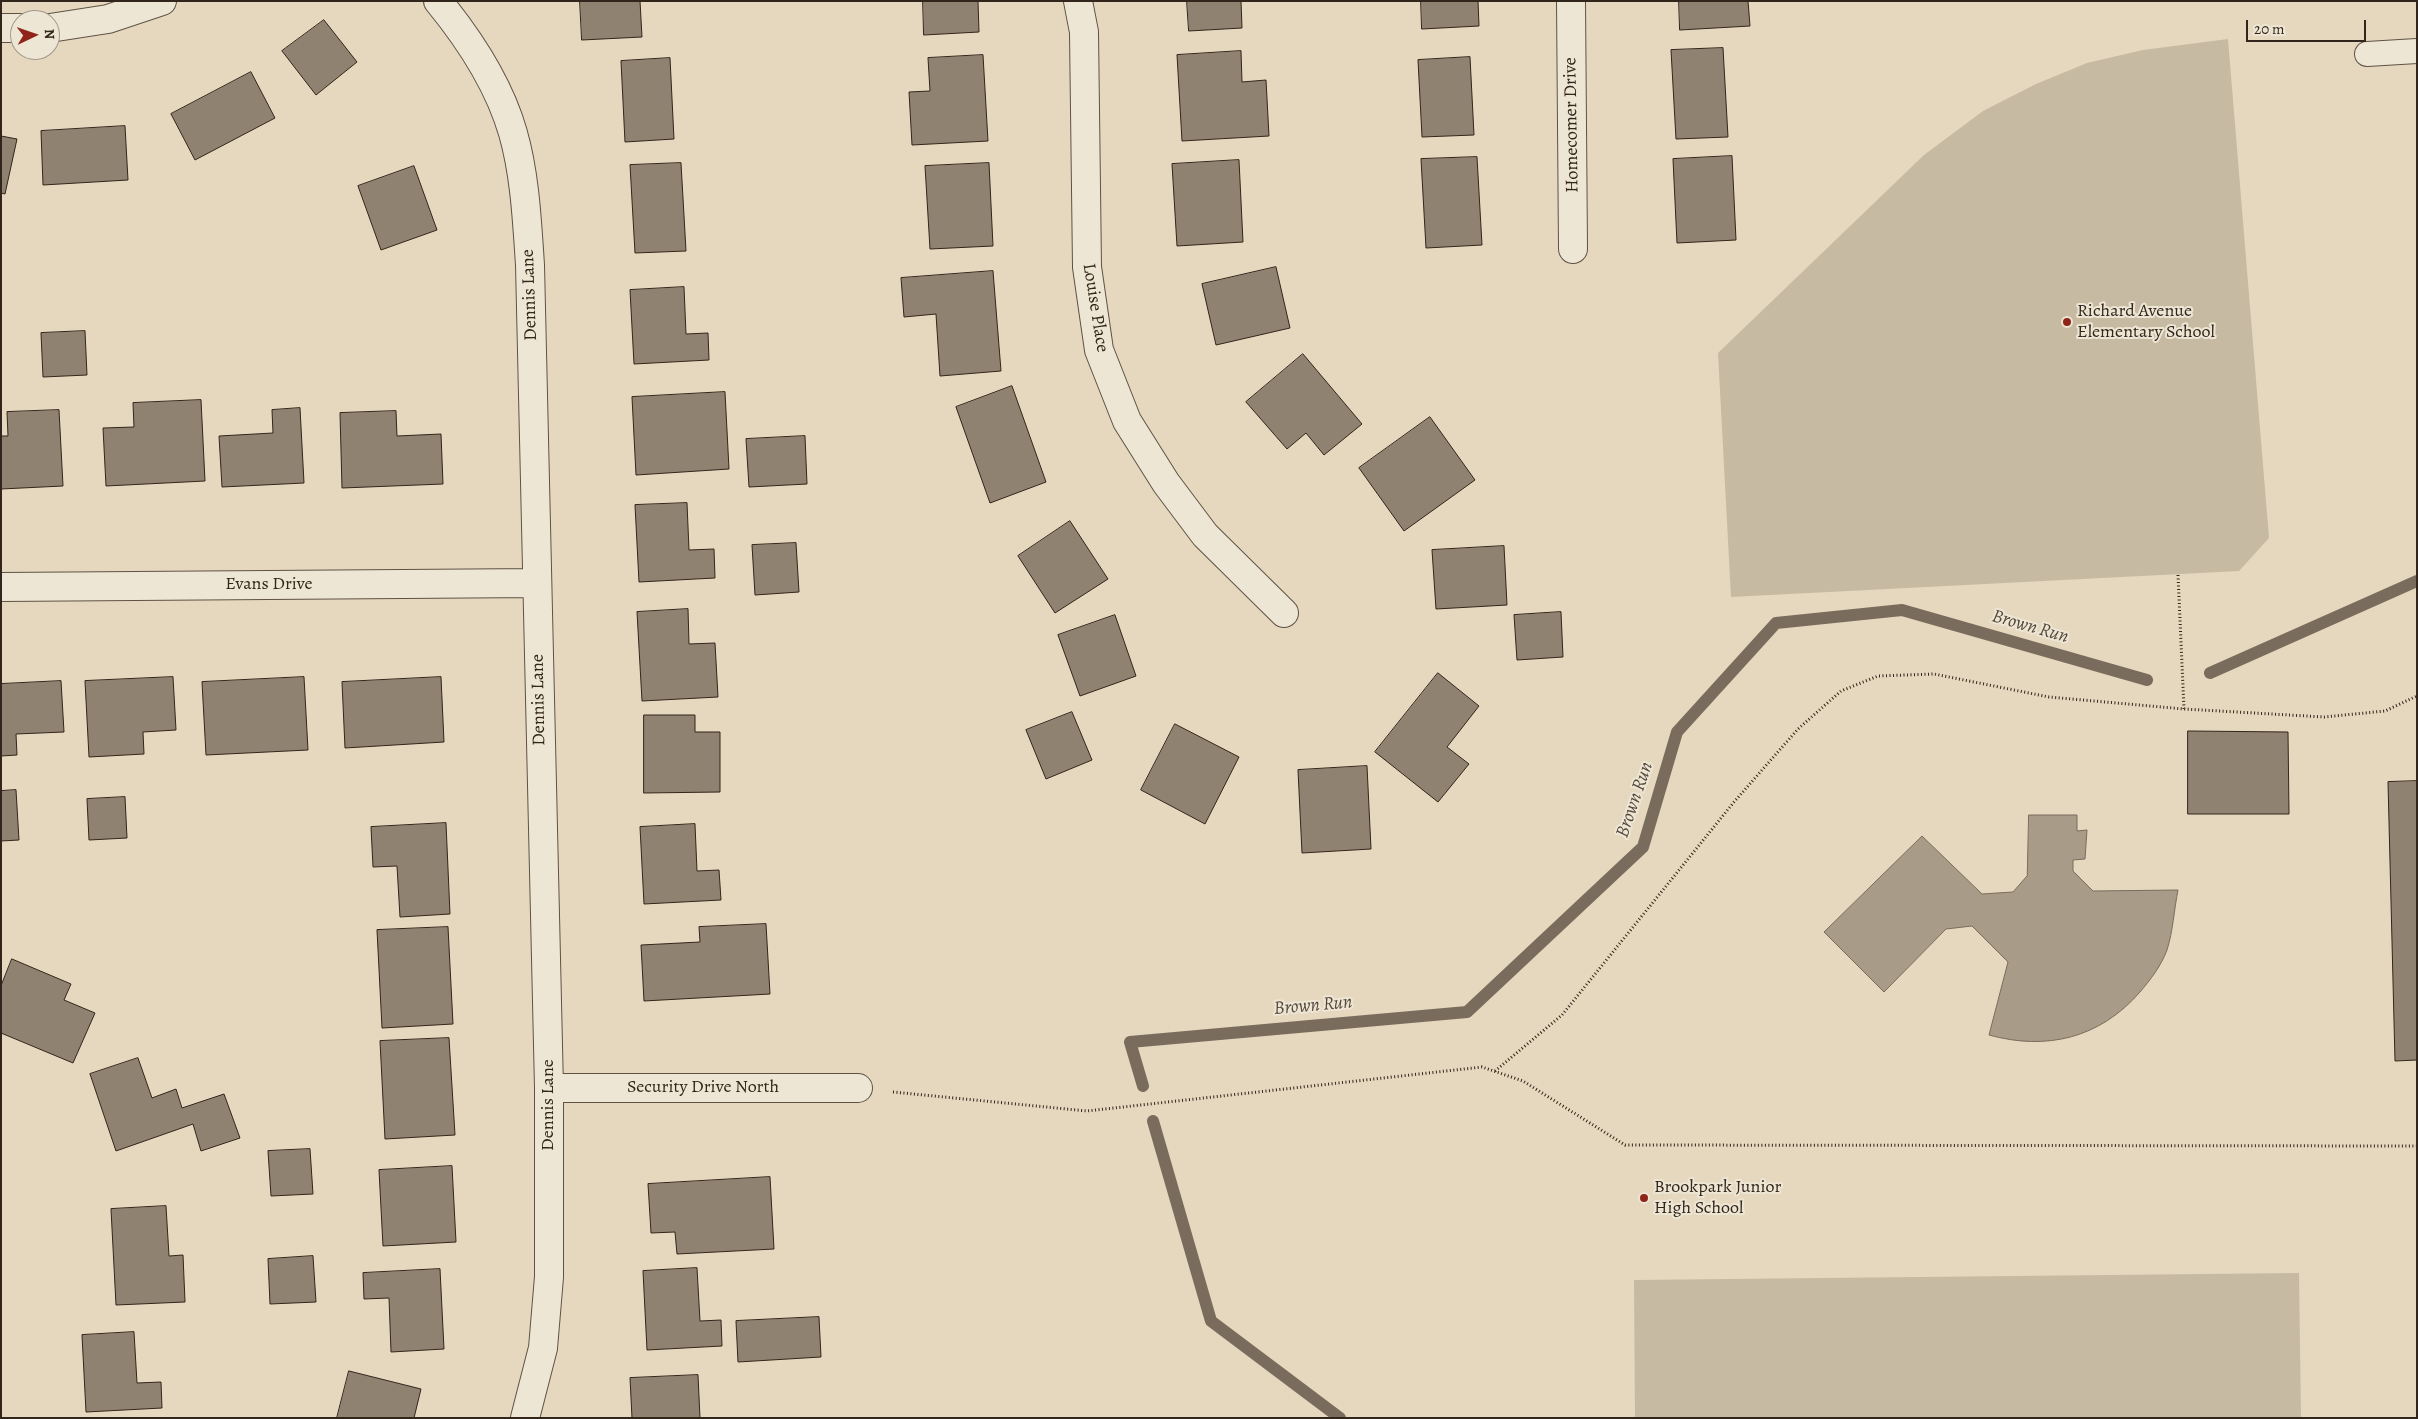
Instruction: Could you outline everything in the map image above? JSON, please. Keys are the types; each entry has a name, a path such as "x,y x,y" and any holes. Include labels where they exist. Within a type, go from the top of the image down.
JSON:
{"street":[{"path":"60,26 108,19 162,1"},
{"name":"Dennis Lane","path":"438,1 457,24 502,101 513,134 524,194 530,264 549,1088 549,1277 543,1348 525,1418"},
{"name":"Louise Place","path":"1078,1 1084,32 1087,267 1099,350 1128,421 1166,483 1204,535 1284,613"},
{"name":"Homecomer Drive","path":"1571,1 1573,249"},
{"name":"Evans Drive","path":"1,586 536,583"},
{"name":"Security Drive North","path":"549,1088 858,1088"}],"lane":[{"path":"2367,54 2417,51"}],"path":[{"path":"2178,575 2184,709"},
{"path":"1495,1071 1562,1015 1734,802 1798,729 1841,692 1878,676 1934,674 2049,697 2184,709 2324,717 2385,711 2417,696"},
{"path":"858,1088 1087,1111 1482,1067 1523,1082 1624,1145 2417,1146"}],"shaded area":[{"path":"2228,39 2269,538 2239,571 1731,597 1718,353 1924,155 1983,111 2036,84 2087,63 2143,50"},
{"path":"2029,815 2077,815 2077,831 2087,830 2085,859 2073,860 2073,871 2093,891 2178,890 2169,943 2162,961 2140,992 2124,1008 2108,1020 2090,1030 2052,1041 2010,1040 1989,1035 2008,962 1972,926 1946,929 1884,992 1824,932 1922,836 1982,894 2013,892 2027,876"},
{"path":"2299,1273 2301,1418 1635,1418 1634,1280"}],"building":[{"path":"580,1 640,1 642,37 582,40"},
{"path":"923,1 978,1 979,32 924,35"},
{"path":"1187,1 1241,1 1242,28 1189,31"},
{"path":"1421,1 1478,1 1479,26 1422,29"},
{"path":"1679,1 1748,1 1750,26 1680,30"},
{"path":"324,20 357,62 316,95 282,51"},
{"path":"1723,48 1728,137 1676,139 1671,50"},
{"path":"1241,51 1242,82 1266,80 1269,136 1182,141 1177,55"},
{"path":"983,55 988,141 912,145 909,92 930,91 928,58"},
{"path":"1470,57 1474,135 1422,137 1418,60"},
{"path":"670,58 674,139 625,142 621,61"},
{"path":"251,72 275,118 195,160 171,114"},
{"path":"125,126 128,180 43,185 41,131"},
{"path":"1,136 17,139 5,194 1,193"},
{"path":"1732,156 1736,240 1677,243 1673,159"},
{"path":"1477,157 1482,245 1426,248 1421,159"},
{"path":"1239,160 1243,242 1177,246 1172,164"},
{"path":"681,163 686,251 635,253 630,165"},
{"path":"989,163 993,246 930,249 925,166"},
{"path":"414,166 437,230 381,250 358,186"},
{"path":"1276,267 1290,328 1216,345 1202,284"},
{"path":"993,271 1001,371 940,376 936,314 904,317 901,278"},
{"path":"684,287 686,334 708,333 709,360 634,364 630,290"},
{"path":"85,331 87,375 43,377 41,333"},
{"path":"1303,354 1362,424 1324,455 1306,433 1287,449 1246,402"},
{"path":"1012,386 1046,482 990,503 956,407"},
{"path":"725,392 729,469 636,475 632,397"},
{"path":"201,400 205,481 106,486 103,428 134,427 133,403"},
{"path":"300,408 304,483 222,487 219,436 273,433 272,410"},
{"path":"59,410 63,486 1,489 1,436 8,436 7,412"},
{"path":"396,411 397,436 441,434 443,484 342,488 340,413"},
{"path":"1430,417 1475,480 1404,531 1359,468"},
{"path":"805,436 807,484 749,487 746,439"},
{"path":"687,503 689,550 714,549 715,578 639,582 635,505"},
{"path":"1070,521 1108,579 1055,613 1018,556"},
{"path":"796,543 799,592 755,595 752,545"},
{"path":"1504,546 1507,605 1436,609 1432,550"},
{"path":"688,609 689,644 715,643 718,697 642,701 637,612"},
{"path":"1561,612 1563,657 1517,660 1514,615"},
{"path":"1115,615 1136,676 1080,696 1058,635"},
{"path":"1438,673 1479,706 1447,747 1469,764 1438,802 1375,752"},
{"path":"173,677 176,730 143,732 144,754 89,757 85,681"},
{"path":"304,677 308,750 206,755 202,682"},
{"path":"441,677 444,742 345,748 342,682"},
{"path":"61,681 64,732 16,734 17,755 1,756 1,684"},
{"path":"1072,712 1092,760 1046,779 1026,730"},
{"path":"644,715 695,715 695,732 720,732 720,792 644,793"},
{"path":"1175,724 1239,757 1205,824 1141,790"},
{"path":"2188,731 2288,732 2289,814 2188,814"},
{"path":"1367,766 1371,849 1302,853 1298,770"},
{"path":"2417,781 2417,1060 2395,1061 2388,782"},
{"path":"16,790 19,840 1,841 1,791"},
{"path":"125,797 127,838 89,840 87,799"},
{"path":"446,823 450,914 400,917 397,866 373,867 371,827"},
{"path":"695,824 697,871 719,870 721,900 644,904 640,827"},
{"path":"766,924 770,994 644,1001 641,945 700,942 699,927"},
{"path":"448,927 453,1024 382,1028 377,930"},
{"path":"12,959 71,984 64,1000 95,1013 73,1063 1,1033 1,986"},
{"path":"449,1038 455,1135 385,1139 380,1041"},
{"path":"138,1058 152,1098 176,1089 182,1108 224,1094 240,1138 201,1151 193,1124 116,1151 90,1074"},
{"path":"310,1149 313,1194 271,1196 268,1151"},
{"path":"452,1166 456,1242 383,1246 379,1170"},
{"path":"770,1177 774,1249 677,1254 675,1232 651,1233 648,1184"},
{"path":"166,1206 169,1256 183,1255 185,1302 116,1305 111,1209"},
{"path":"313,1256 316,1302 270,1304 268,1259"},
{"path":"697,1268 700,1321 721,1320 722,1346 647,1350 643,1271"},
{"path":"440,1269 444,1349 391,1352 389,1298 364,1299 363,1273"},
{"path":"819,1317 821,1357 738,1362 736,1321"},
{"path":"134,1332 137,1383 161,1382 162,1408 86,1412 82,1335"},
{"path":"349,1371 421,1389 414,1418 337,1418"},
{"path":"698,1375 700,1418 632,1418 630,1378"}],"waterway":[{"name":"Brown Run","path":"2210,673 2417,581"},
{"name":"Brown Run","path":"1143,1086 1130,1042 1467,1012 1643,847 1677,732 1776,623 1902,610 2147,680"},
{"name":"Brown Run","path":"1153,1121 1211,1321 1340,1418"}],"place":[{"name":"Richard Avenue Elementary School","path":"2067,322"},
{"name":"Brookpark Junior High School","path":"1644,1198"}]}
